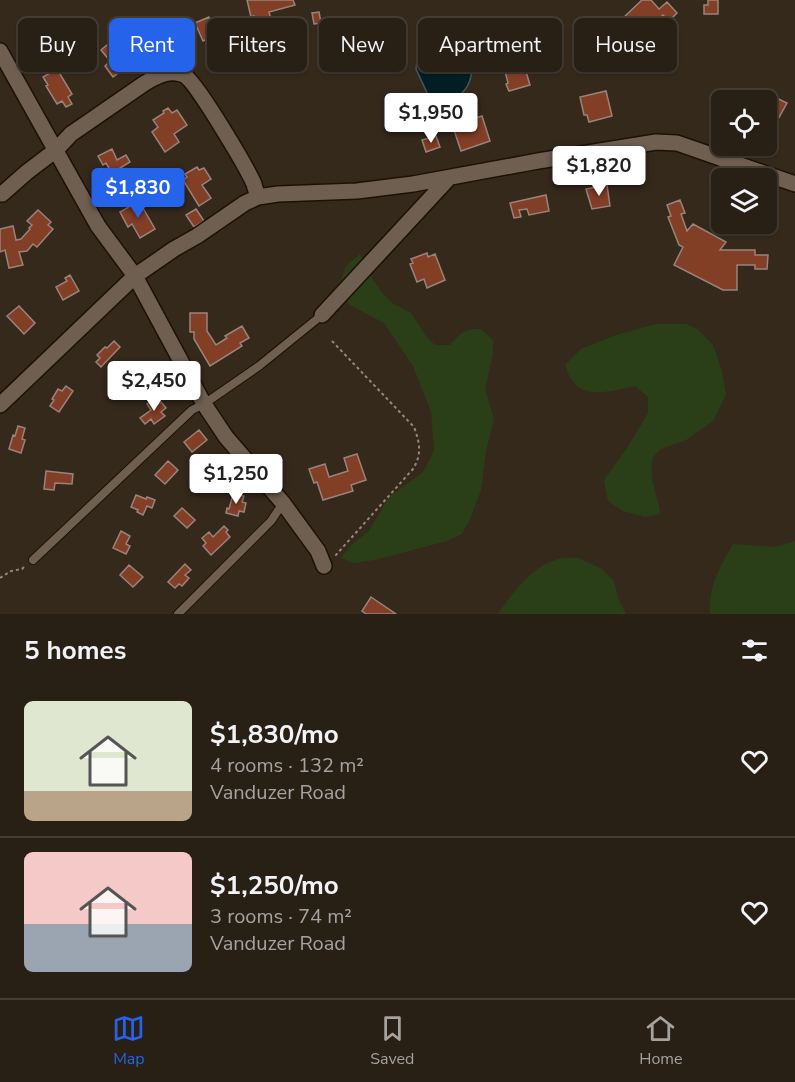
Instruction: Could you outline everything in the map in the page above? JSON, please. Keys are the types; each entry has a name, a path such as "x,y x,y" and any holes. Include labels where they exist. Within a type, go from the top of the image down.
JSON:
{"street":[{"path":"0,51 98,226 135,276 204,404 226,437 283,503 318,551 324,566"},
{"path":"2,194 56,150 71,134 166,73 181,74 189,78 218,121 249,175 258,198"},
{"path":"0,405 135,276 245,203 258,198 278,194 357,191 413,184 656,142 677,143 795,184"},
{"path":"322,315 449,178"}],"lane":[{"path":"33,560 192,410 259,366 322,315"},
{"path":"178,614 272,521 283,503"}],"path":[{"path":"324,566 413,469 420,451 414,427 332,341"},
{"path":"0,578 11,571 22,569 33,560"}],"green space":[{"path":"360,254 380,290 392,303 411,313 435,345 450,345 463,332 471,329 481,329 493,340 493,353 485,389 494,419 486,451 481,490 462,534 447,541 375,560 353,563 341,558 352,544 368,532 389,497 423,472 434,451 431,412 413,366 384,323 350,305 342,296 339,286 346,266"},
{"path":"656,324 686,324 697,329 713,345 722,371 726,395 713,421 686,440 661,449 653,457 652,478 660,514 645,517 623,511 609,502 604,480 648,413 648,397 635,386 600,392 584,390 571,379 565,365 581,349 616,335"},
{"path":"795,541 795,614 710,614 713,586 719,569 733,544 775,547"},
{"path":"562,558 578,558 602,569 614,581 618,598 626,614 498,614 530,575 546,564"}],"water":[{"path":"418,51 418,72 472,73 465,90 459,96 441,100 429,97 416,69"}],"building":[{"path":"247,0 293,0 295,5 269,12 270,18 251,17"},
{"path":"642,0 651,0 659,9 667,2 677,13 672,18 666,18 663,15 660,18 624,17"},
{"path":"708,0 718,0 718,14 704,14 704,5 708,5"},
{"path":"319,12 319,23 314,24 312,13"},
{"path":"209,17 207,18 207,39 203,41 195,23"},
{"path":"109,43 109,60 101,50"},
{"path":"52,72 59,72 72,94 68,97 72,104 66,107 62,101 57,104 43,77"},
{"path":"109,72 119,72 113,77"},
{"path":"505,72 526,72 530,85 509,91 506,84 508,83"},
{"path":"606,91 612,116 589,122 587,115 584,115 580,97"},
{"path":"777,98 787,103 777,121"},
{"path":"168,108 172,113 177,110 187,125 174,134 179,142 165,152 152,132 158,127 153,120"},
{"path":"482,116 490,141 461,151 454,130 455,125"},
{"path":"436,136 440,147 426,152 422,140"},
{"path":"112,149 117,160 126,155 130,162 120,168 128,182 113,190 103,172 109,168 106,163 103,165 98,156"},
{"path":"197,167 199,170 204,168 211,179 202,185 211,198 199,206 183,180 187,177 185,174"},
{"path":"607,185 610,206 592,209 586,189"},
{"path":"546,195 549,211 529,215 527,209 519,210 521,217 514,218 510,203"},
{"path":"680,200 685,213 681,214 687,231 693,224 726,242 720,250 755,250 755,255 768,255 767,269 755,269 755,265 737,265 737,290 723,290 674,265 683,247 679,245 668,217 671,216 667,205"},
{"path":"139,201 155,229 140,238 132,224 128,227 120,212"},
{"path":"196,209 204,221 194,227 186,215"},
{"path":"38,210 51,222 48,225 53,229 37,247 33,244 27,251 19,252 23,265 9,268 5,250 0,252 0,229 13,226 16,240 21,239 32,225 27,221"},
{"path":"427,253 428,257 435,254 445,280 427,288 424,279 417,282 410,264 413,263 411,259"},
{"path":"70,275 79,291 63,300 56,287 67,281 65,278"},
{"path":"19,306 35,323 24,334 7,316"},
{"path":"190,313 207,313 207,331 216,345 227,338 225,336 242,326 249,338 240,343 242,346 210,366 194,339 194,332 190,332"},
{"path":"114,341 120,347 101,367 96,362 100,358 97,355"},
{"path":"66,386 73,391 59,412 50,406 58,389 62,391"},
{"path":"154,399 166,408 161,412 165,416 154,424 151,419 145,424 140,418 151,410 147,404"},
{"path":"18,426 25,428 22,439 25,440 21,453 9,449"},
{"path":"199,430 207,440 192,452 184,442"},
{"path":"357,454 366,480 351,485 353,491 323,500 317,482 314,483 309,469 325,464 329,477 348,471 344,458"},
{"path":"220,457 233,469 224,478 211,467"},
{"path":"168,461 178,470 165,484 155,475"},
{"path":"46,471 73,474 72,484 55,483 54,490 44,489"},
{"path":"233,494 244,496 242,502 246,503 244,512 239,511 238,516 226,513"},
{"path":"136,495 155,500 152,508 147,506 143,515 131,507"},
{"path":"182,508 195,520 187,528 174,516"},
{"path":"224,526 230,537 211,555 203,546 206,543 202,538 209,532 213,537"},
{"path":"121,531 130,536 126,544 130,546 126,554 113,548"},
{"path":"185,564 191,570 185,575 189,578 182,586 179,584 175,588 168,582"},
{"path":"129,565 143,577 133,587 120,575"},
{"path":"371,597 396,614 366,614 362,611"}]}
